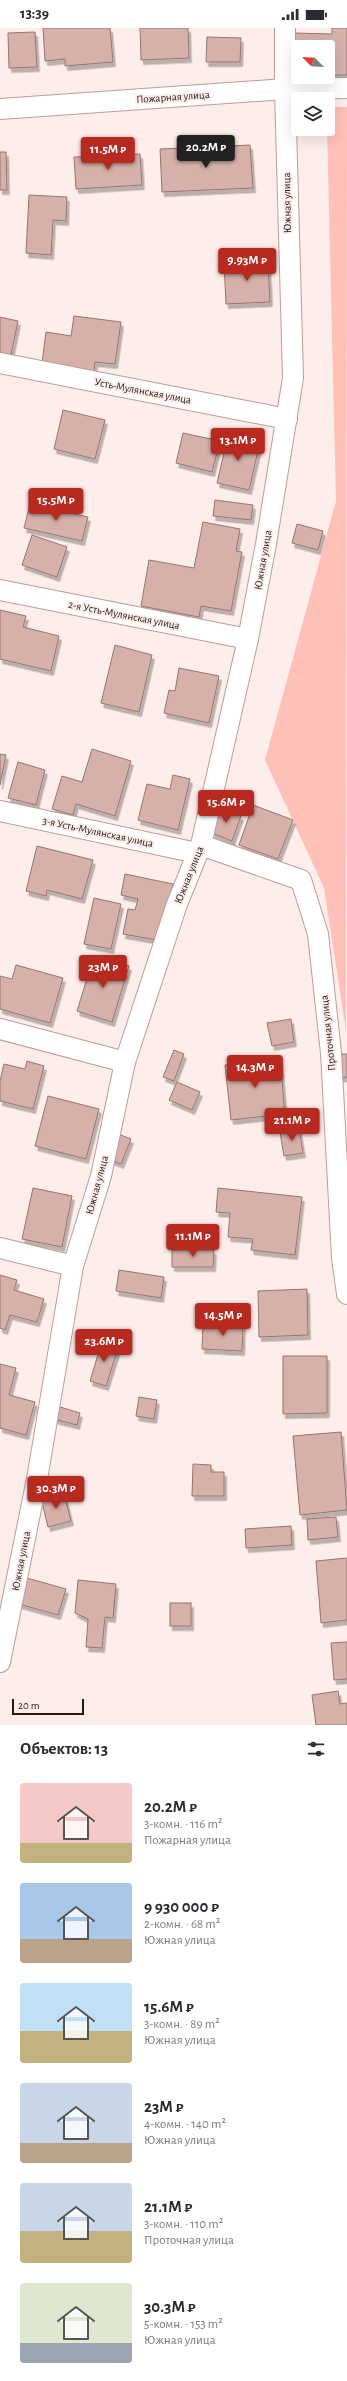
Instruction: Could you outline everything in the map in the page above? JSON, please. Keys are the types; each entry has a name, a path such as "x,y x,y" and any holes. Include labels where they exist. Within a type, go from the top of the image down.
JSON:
{"street":[{"name":"Южная улица","path":"0,1662 37,1479 73,1266 101,1176 125,1062 177,904 199,849 248,639 287,419 293,378 285,89 285,28"},
{"name":"Пожарная улица","path":"0,109 285,89 347,88"},
{"name":"Усть-Мулянская улица","path":"0,363 287,419"},
{"name":"2-я Усть-Мулянская улица","path":"0,590 248,639"},
{"name":"3-я Усть-Мулянская улица","path":"0,812 199,849"},
{"name":"Проточная улица","path":"199,849 301,880 318,934 320,950 331,1053 342,1258 347,1294"},
{"path":"0,1029 125,1062"},
{"path":"0,1248 73,1266"}],"shaded area":[{"path":"335,107 347,107 346,1031 324,888 265,760 336,501 327,136 335,136"}],"building":[{"path":"43,28 110,28 113,62 65,66 65,59 45,61"},
{"path":"140,28 188,28 189,58 141,60"},
{"path":"332,28 347,28 347,75 335,75 335,40 295,40 295,33 332,34"},
{"path":"35,32 37,67 9,68 8,33"},
{"path":"207,37 241,38 240,62 206,62"},
{"path":"250,145 253,188 162,192 160,149"},
{"path":"0,152 6,152 7,190 0,190"},
{"path":"140,154 142,185 76,189 74,157"},
{"path":"29,195 67,197 66,221 53,220 51,255 26,253"},
{"path":"268,261 270,302 226,304 224,263"},
{"path":"74,316 121,322 115,364 95,362 94,371 42,363 46,332 71,336"},
{"path":"0,317 18,321 11,355 0,353"},
{"path":"63,410 105,420 95,459 54,449"},
{"path":"183,433 220,441 212,472 176,463"},
{"path":"228,435 260,442 249,490 217,483"},
{"path":"215,500 253,505 251,520 213,516"},
{"path":"30,504 88,517 82,541 24,528"},
{"path":"203,522 240,529 236,551 242,552 231,611 201,606 199,617 141,606 149,560 194,568"},
{"path":"297,524 323,531 318,550 292,543"},
{"path":"32,535 67,547 57,577 22,565"},
{"path":"0,610 26,616 23,627 59,636 51,671 0,659"},
{"path":"115,645 152,655 139,712 101,703"},
{"path":"179,668 219,676 209,723 164,713 169,690 175,691"},
{"path":"92,749 131,761 115,816 76,804 73,815 52,809 62,776 82,782"},
{"path":"0,754 6,755 0,785"},
{"path":"18,762 45,770 36,805 8,798"},
{"path":"173,775 190,779 178,830 138,820 147,784 170,789"},
{"path":"253,805 293,820 278,859 239,845"},
{"path":"221,808 241,816 232,841 212,833"},
{"path":"37,846 93,860 82,899 47,890 46,896 26,891"},
{"path":"125,874 173,884 162,941 123,934 128,909 135,910 138,899 121,895"},
{"path":"94,898 121,904 111,949 84,944"},
{"path":"94,956 129,966 112,1022 77,1011"},
{"path":"16,965 63,978 50,1023 0,1009 0,976 12,979"},
{"path":"291,1019 294,1042 272,1046 267,1023"},
{"path":"174,1050 184,1054 174,1081 163,1077"},
{"path":"335,1054 347,1054 347,1077 336,1078"},
{"path":"280,1059 285,1114 231,1120 225,1065"},
{"path":"27,1061 44,1066 33,1109 0,1101 0,1081 4,1064 25,1069"},
{"path":"177,1082 200,1092 192,1110 169,1100"},
{"path":"48,1096 99,1109 86,1159 35,1146"},
{"path":"299,1129 303,1153 284,1156 280,1132"},
{"path":"118,1134 131,1139 121,1164 108,1159"},
{"path":"33,1188 72,1196 62,1247 22,1239"},
{"path":"218,1188 302,1197 295,1255 251,1250 253,1239 228,1237 230,1213 216,1212"},
{"path":"172,1250 214,1250 213,1267 172,1267"},
{"path":"119,1270 164,1277 161,1298 116,1291"},
{"path":"0,1275 17,1280 14,1290 44,1299 37,1322 10,1315 5,1330 0,1328"},
{"path":"307,1289 308,1335 259,1337 258,1291"},
{"path":"203,1324 243,1325 242,1351 202,1349"},
{"path":"102,1341 119,1345 106,1386 90,1381"},
{"path":"283,1356 327,1356 327,1413 283,1414"},
{"path":"0,1364 16,1368 9,1395 35,1402 26,1435 0,1428"},
{"path":"139,1397 157,1400 154,1419 136,1416"},
{"path":"57,1406 80,1413 77,1425 54,1419"},
{"path":"341,1432 347,1510 300,1515 293,1436"},
{"path":"193,1464 211,1465 211,1472 224,1472 224,1496 192,1496"},
{"path":"64,1493 71,1521 48,1527 41,1498"},
{"path":"336,1517 338,1537 308,1540 307,1519"},
{"path":"291,1526 292,1545 246,1548 245,1529"},
{"path":"347,1558 347,1620 321,1623 316,1561"},
{"path":"27,1578 66,1589 58,1615 19,1604"},
{"path":"78,1580 116,1584 113,1618 105,1617 102,1648 86,1647 88,1619 75,1613"},
{"path":"170,1603 191,1603 191,1626 170,1626"},
{"path":"347,1642 347,1679 334,1680 331,1643"},
{"path":"338,1691 340,1704 347,1703 347,1725 316,1725 312,1695"}]}
